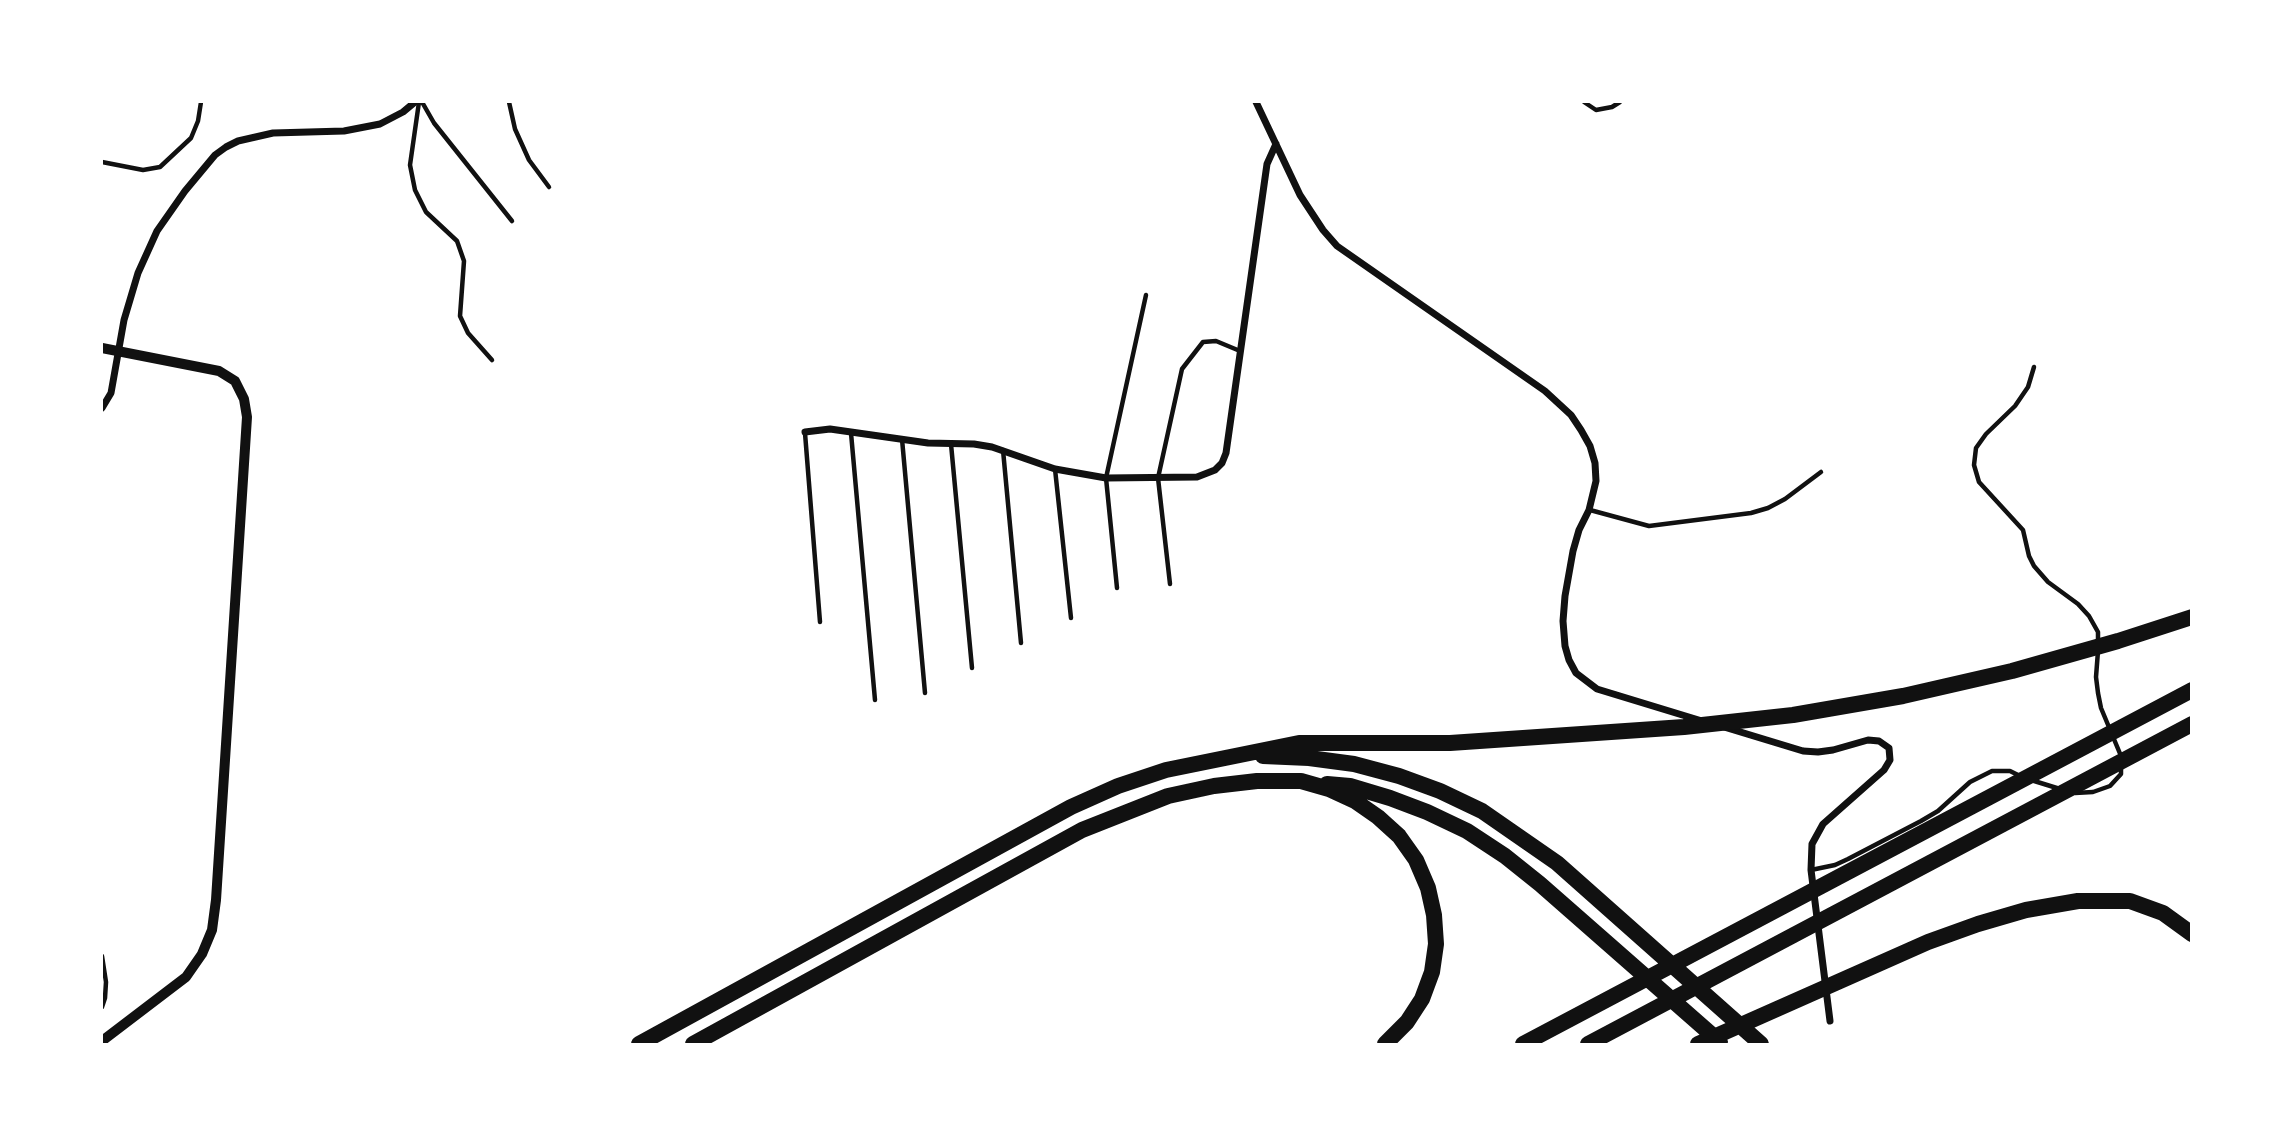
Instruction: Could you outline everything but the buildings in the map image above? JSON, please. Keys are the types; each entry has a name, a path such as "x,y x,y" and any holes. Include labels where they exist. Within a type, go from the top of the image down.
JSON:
{"highway":[{"path":"639,1045 1071,807 1166,769 1298,743 1450,743 1684,727 1793,715 1903,696 2052,660 2192,617"},
{"path":"1523,1045 2192,690"},
{"path":"1588,1045 2192,724"},
{"path":"1215,760 1263,756 1309,758 1354,765 1399,776 1440,791 1482,811 1557,863 1761,1045"},
{"path":"693,1045 1038,853 1114,816 1168,796 1214,786 1257,781 1301,781 1350,786 1427,812 1466,831 1541,884 1722,1045"},
{"path":"1301,781 1329,789 1355,801 1378,817 1399,836 1416,860 1428,888 1434,915 1436,944 1432,972 1422,999 1385,1045"},
{"path":"1698,1045 1928,942 2026,910 2078,901 2130,901 2163,913 2192,934"}],"street":[{"path":"102,408 111,393 124,320 138,273 157,231 215,155 226,147 272,133 344,131 380,124 419,102"},
{"path":"1256,102 1300,195 1322,230 1337,246 1545,391 1571,415 1590,446 1596,481 1589,510 1573,551 1563,621 1565,646 1576,673 1586,682 1610,694 1803,751 1833,750 1868,740 1879,741 1889,748 1890,760 1884,770 1824,824 1812,844 1811,870 1830,1021"},
{"path":"805,432 830,429 902,439 974,444 1003,450 1055,469 1105,478 1197,477 1215,470 1226,453 1267,164 1276,144"},
{"path":"102,348 219,371 235,381 244,399 247,417 212,930 202,954 186,976 102,1041"}],"lane":[{"path":"102,162 143,170 160,167 191,138 198,121 201,102"},
{"path":"419,102 512,221"},
{"path":"419,102 410,165 415,190 426,212 457,241 464,261 460,316 468,333 492,360"},
{"path":"509,102 515,129 529,160 549,187"},
{"path":"1584,102 1596,110 1612,107 1620,102"},
{"path":"1117,589 1105,478 1146,295"},
{"path":"1170,584 1158,478 1182,369 1203,342 1216,341 1240,351"},
{"path":"1811,870 1835,865 1921,821 1938,811 1970,782 1992,771 2010,771 2025,779 2074,793 2093,792 2110,786 2120,774 2122,758 2101,708 2098,693 2098,632 2078,604 2040,574 2029,556 2018,523 1979,482 1974,465 1976,448 1986,434 2015,406 2028,387 2034,367"},
{"path":"805,432 820,622"},
{"path":"850,432 875,700"},
{"path":"902,439 925,692"},
{"path":"951,444 972,668"},
{"path":"1003,450 1021,643"},
{"path":"1055,469 1070,618"},
{"path":"1589,510 1649,526 1751,513 1786,499 1821,472"},
{"path":"102,956 106,982 102,1007"}]}
